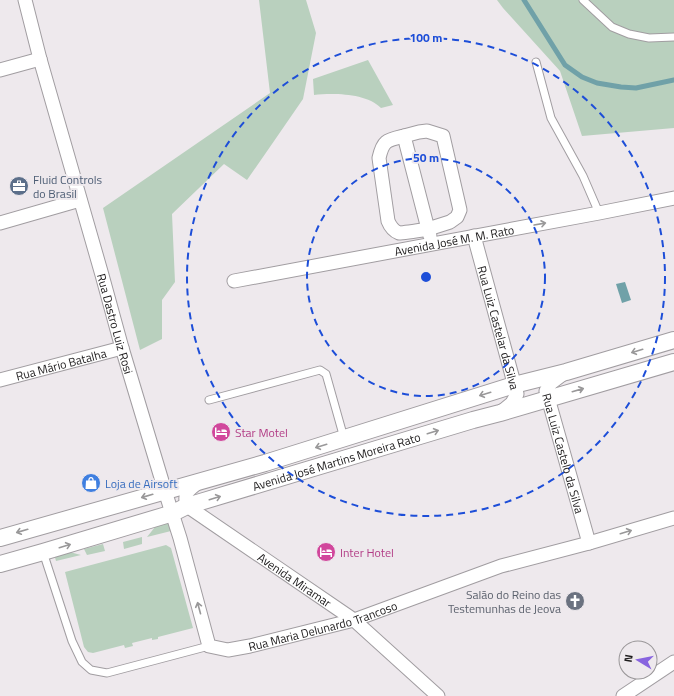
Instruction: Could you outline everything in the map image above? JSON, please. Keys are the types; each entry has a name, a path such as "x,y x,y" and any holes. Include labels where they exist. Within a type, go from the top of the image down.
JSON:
{"street":[{"name":"Rua Dastro Luiz Rosi","path":"25,0 40,59 122,348 165,491 180,510 180,538 209,646"},
{"path":"0,70 40,59"},
{"path":"427,131 443,136 460,210 457,217 450,222 428,229 399,233 391,227 388,221 378,158 380,150 385,142 392,138 427,131"},
{"path":"404,136 432,244"},
{"name":"Avenida José M. M. Rato","path":"234,281 674,198"},
{"path":"0,223 80,200"},
{"name":"Rua Luiz Castelar da Silva","path":"474,236 517,394 512,403 500,413"},
{"name":"Avenida José Martins Moreira Rato","path":"0,538 265,463 514,385 566,372 674,340"},
{"name":"Rua Mário Batalha","path":"0,380 122,348"},
{"name":"Avenida José Martins Moreira Rato","path":"0,564 473,420 674,362"},
{"name":"Rua Luiz Castelo da Silva","path":"566,372 551,382 546,391 589,543"},
{"path":"180,510 188,490 200,481"},
{"name":"Avenida Miramar","path":"180,510 354,620 438,696"},
{"name":"Rua Maria Delunardo Trancoso","path":"209,646 228,650 250,646 354,620 501,566 589,543 674,518"},
{"path":"623,696 674,662"}],"lane":[{"path":"583,0 612,27 629,34 649,38 674,37"},
{"path":"536,62 551,118 583,176 599,213"},
{"path":"209,400 320,370 326,374 344,438"},
{"name":"Rua Maria Delunardo Trancoso","path":"43,552 72,641 82,662 91,670 107,673 209,646"}],"green space":[{"path":"259,0 306,0 316,33 303,99 247,180 224,164 172,214 175,282 162,300 162,339 140,350 103,208 270,93"},
{"path":"497,0 674,0 674,128 582,136 560,71"},
{"path":"368,60 393,105 381,108 367,99 349,95 314,95 313,79"},
{"path":"169,520 171,531 147,537 159,522"},
{"path":"142,537 142,544 124,549 123,542"},
{"path":"103,544 105,551 87,555 84,549"},
{"path":"166,545 171,548 193,628 158,637 158,639 152,640 152,638 132,643 133,646 125,648 124,645 93,653 88,652 84,647 65,572"},
{"path":"58,549 81,555 56,561 53,550"}],"water":[{"path":"625,282 631,300 622,303 616,284"}],"waterway":[{"path":"524,0 565,65 582,77 597,83 636,88 674,80"}],"place":[{"name":"Fluid Controls do Brasil","path":"19,186"},
{"name":"Star Motel","path":"221,432"},
{"name":"Loja de Airsoft","path":"91,483"},
{"name":"Inter Hotel","path":"326,552"},
{"name":"Salão do Reino das Testemunhas de Jeova","path":"575,601"}]}
